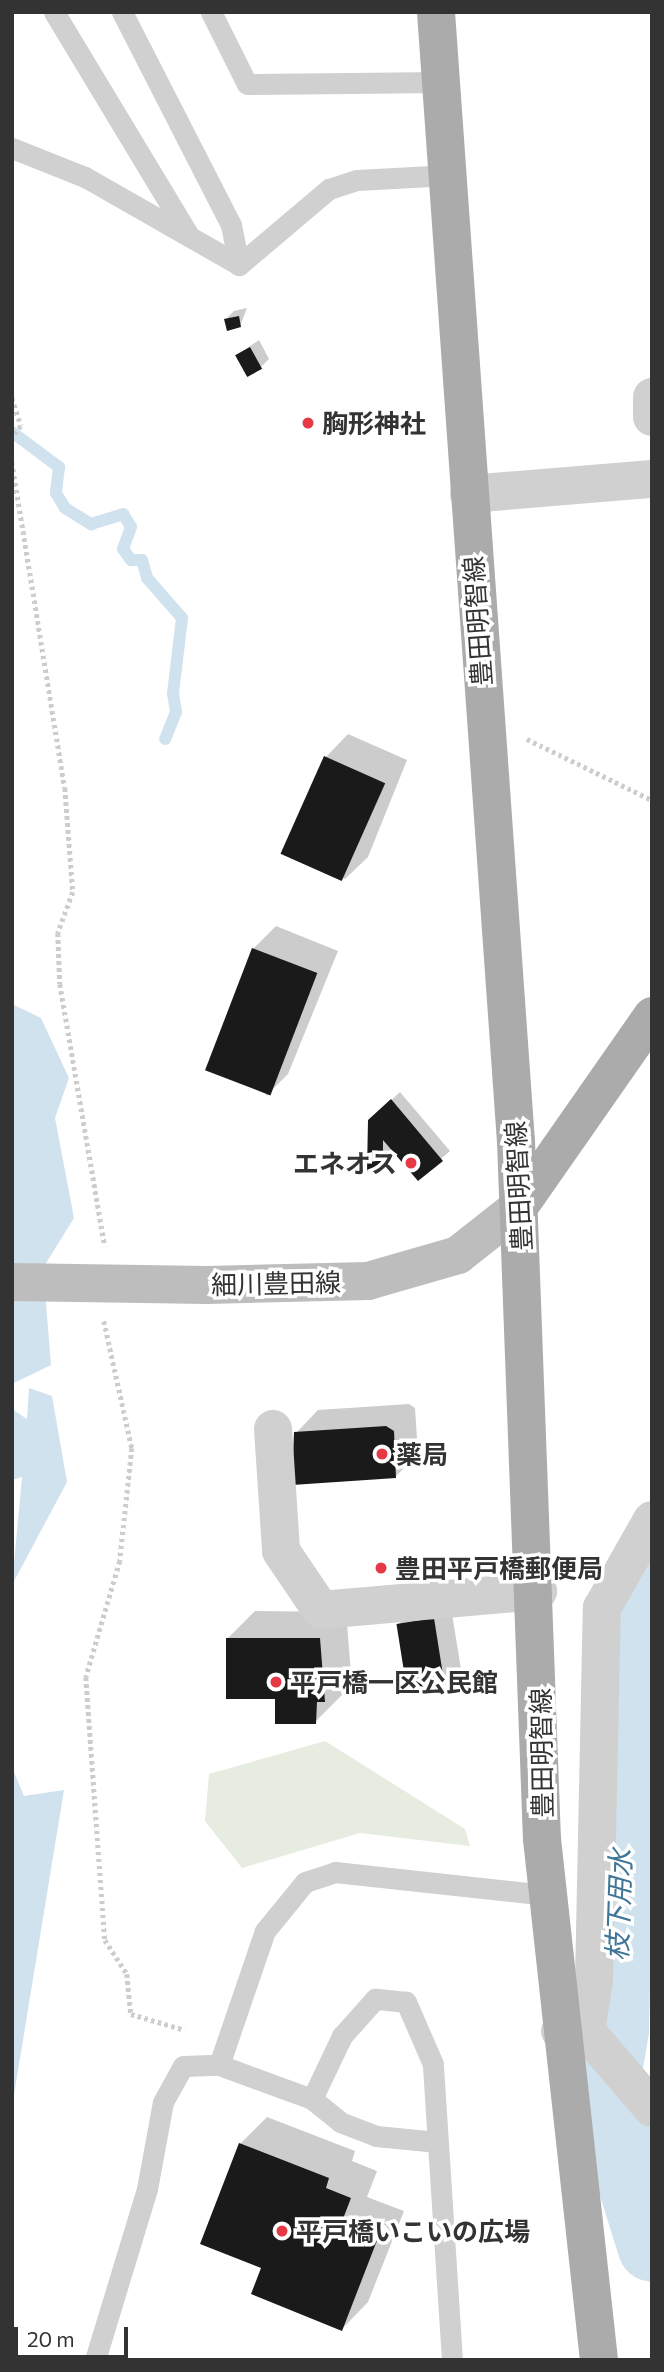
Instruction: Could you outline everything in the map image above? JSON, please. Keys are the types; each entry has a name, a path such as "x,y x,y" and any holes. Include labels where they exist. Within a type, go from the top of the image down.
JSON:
{"main road":[{"name":"豊田明智線","path":"436,12 450,175 484,736 519,1207 538,1591 546,1895 580,2035 599,2360"},
{"path":"519,1207 652,1016"},
{"name":"細川豊田線","path":"12,1282 207,1285 368,1281 458,1255 519,1207"}],"street":[{"path":"652,397 652,417"},
{"path":"469,494 652,479"},
{"path":"273,1429 281,1551 321,1610 538,1591"},
{"path":"641,2097 580,2035 594,1980 602,1608 652,1520"}],"lane":[{"path":"54,12 189,236"},
{"path":"122,12 231,225 239,265"},
{"path":"211,12 247,84 442,82"},
{"path":"12,148 85,177 239,265"},
{"path":"239,265 329,189 356,180 450,175"},
{"path":"219,2066 265,1931 305,1882 335,1872 546,1895"},
{"path":"312,2099 342,2036 375,1999 406,2001 433,2064 452,2360"},
{"path":"95,2360 148,2189 163,2102 183,2066 219,2066 312,2099 340,2122 376,2136 439,2142"}],"path":[{"path":"12,398 21,426 12,436"},
{"path":"484,736 530,740 652,800"}],"shaded area":[{"path":"325,1741 465,1829 470,1846 360,1833 242,1868 205,1821 209,1774"}],"water":[{"path":"12,1004 41,1018 69,1078 55,1118 74,1218 43,1268 51,1365 12,1384"},
{"path":"29,1388 52,1396 67,1482 12,1585 22,1477 12,1480 12,1409 27,1419"},
{"path":"12,1767 24,1796 64,1790 12,2107"}],"building":[{"path":"239,316 241,327 227,331 224,319"},
{"path":"250,347 262,369 247,377 235,355"},
{"path":"324,756 385,783 342,881 280,854"},
{"path":"252,948 317,973 270,1095 205,1070"},
{"path":"391,1099 443,1161 418,1181 383,1140 383,1172 367,1171 368,1120"},
{"path":"386,1426 394,1431 396,1478 292,1485 294,1432"},
{"path":"434,1618 445,1687 407,1693 396,1624"},
{"name":"平戸橋一区公民館","path":"226,1638 320,1638 325,1702 317,1702 316,1724 275,1724 275,1699 226,1699"},
{"name":"平戸橋いこいの広場","path":"239,2143 329,2178 326,2188 351,2198 341,2224 378,2238 342,2331 251,2294 261,2268 200,2244"}],"waterway":[{"path":"12,432 59,467 56,493 65,508 91,524 123,514 131,527 123,549 131,560 142,560 147,578 182,618 173,693 176,712 165,739"},
{"name":"枝下用水","path":"652,1561 626,1607 615,2030 604,2095 652,2248"}],"place":[{"name":"胸形神社","path":"308,423"},
{"name":"エネオス","path":"411,1163"},
{"name":"薬局","path":"382,1454"},
{"name":"豊田平戸橋郵便局","path":"381,1568"},
{"name":"平戸橋一区公民館","path":"276,1682"},
{"name":"平戸橋いこいの広場","path":"282,2231"}]}
